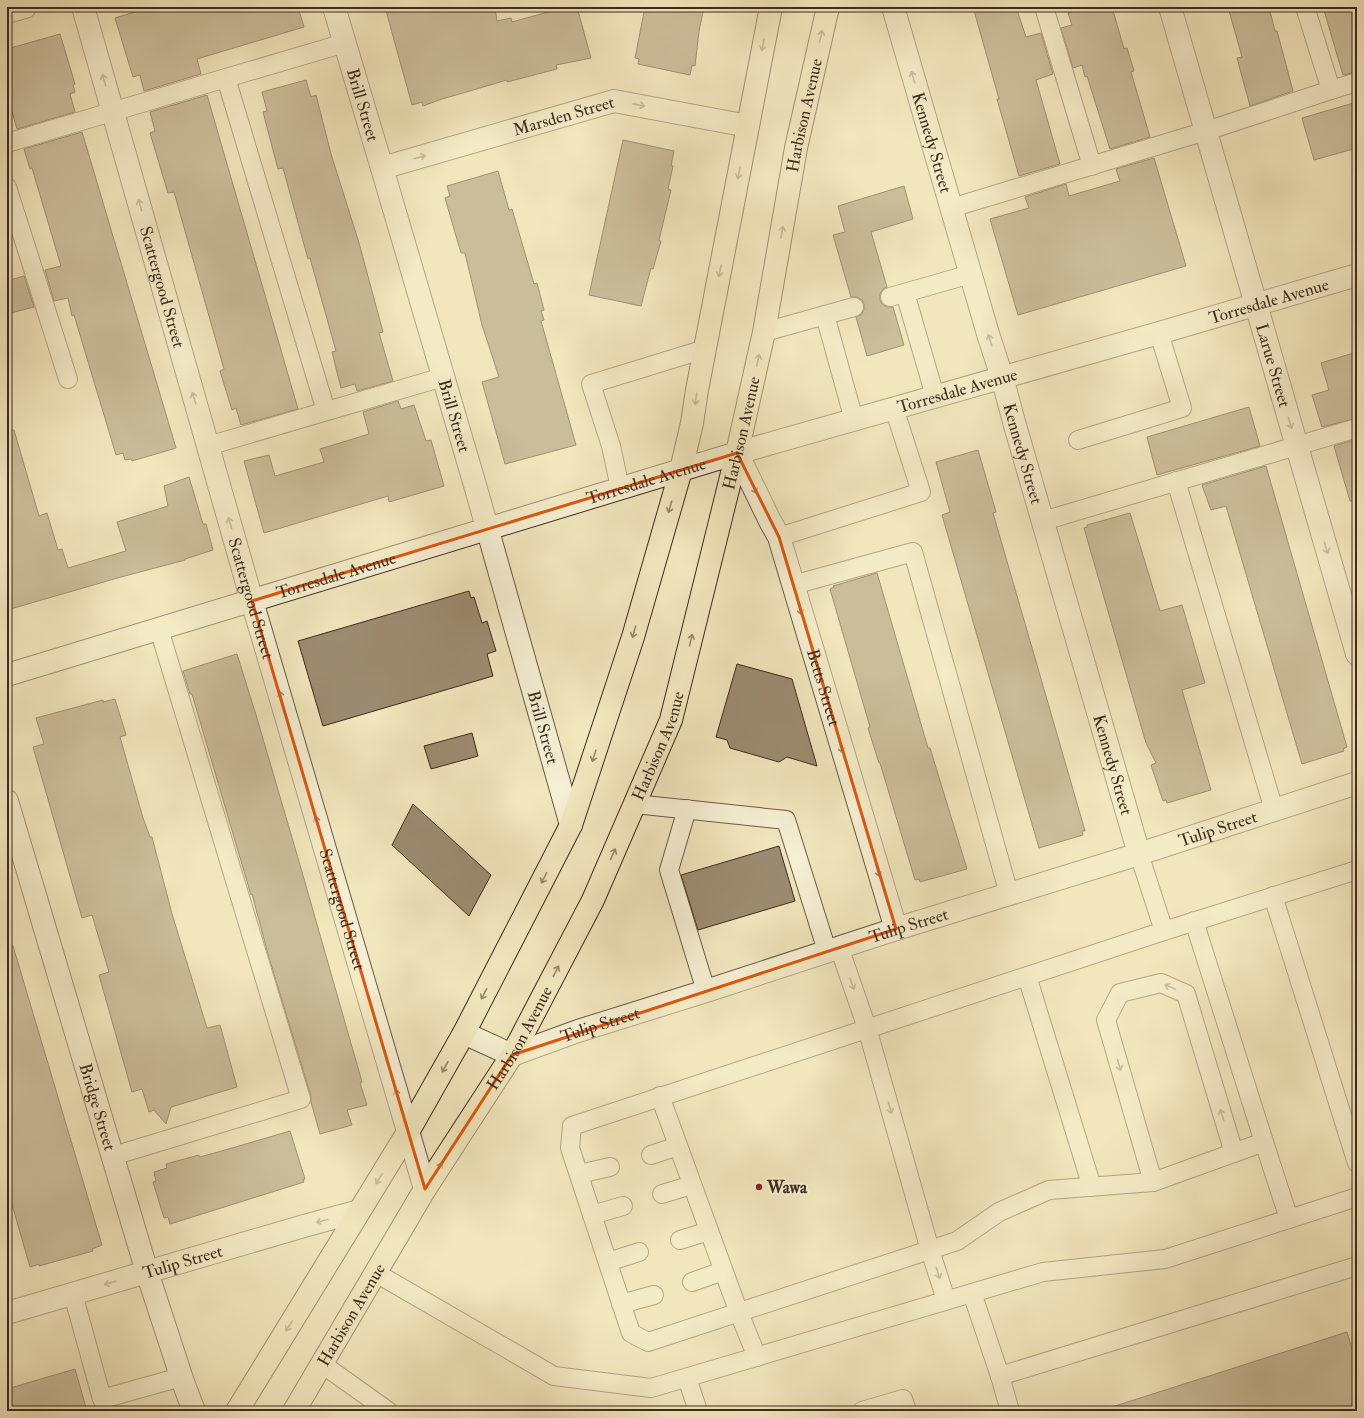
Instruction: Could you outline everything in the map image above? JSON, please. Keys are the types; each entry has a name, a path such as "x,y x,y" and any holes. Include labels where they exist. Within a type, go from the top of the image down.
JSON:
{"main road":[{"path":"237,1411 408,1132 464,1033 571,825 633,637 681,470 692,423 770,7"},
{"name":"Harbison Avenue","path":"294,1411 425,1189 512,1055 592,900 671,720 737,453 764,332 796,148 828,7"}],"street":[{"path":"7,12 25,7"},
{"name":"Scattergood Street","path":"84,7 252,601 425,1189"},
{"name":"Brill Street","path":"334,7 487,528 571,825"},
{"name":"Kennedy Street","path":"893,7 1002,377 1139,854"},
{"name":"Larue Street","path":"1170,7 1357,654"},
{"name":"Marsden Street","path":"382,168 614,101 748,126"},
{"name":"Torresdale Avenue","path":"7,675 737,453 1257,305 1357,275"},
{"name":"Betts Street","path":"737,453 779,537 896,929"},
{"name":"Tulip Street","path":"512,1055 578,1031 833,949 1139,854 1357,784"},
{"name":"Bridge Street","path":"7,801 148,1272 181,1377 194,1411"},
{"path":"464,1033 512,1055"},
{"name":"Tulip Street","path":"7,1313 359,1211"}],"lane":[{"path":"1044,7 1092,166"},
{"path":"1305,7 1331,90"},
{"path":"7,143 345,42"},
{"path":"226,78 326,411"},
{"path":"952,208 1206,131 1357,82"},
{"path":"7,187 68,379"},
{"path":"935,396 898,295 971,274"},
{"path":"764,332 854,307"},
{"path":"825,315 854,420"},
{"path":"1078,440 1182,408 1159,333"},
{"path":"620,488 611,446 591,384 705,349"},
{"path":"208,446 443,377"},
{"path":"779,537 921,492 894,408"},
{"path":"1043,521 1357,428"},
{"path":"1176,482 1274,810"},
{"path":"793,585 913,552 1009,894"},
{"path":"113,1156 301,1100 159,629"},
{"path":"635,804 786,820 833,949 867,1028 930,1250 946,1300"},
{"path":"687,809 669,870 706,991"},
{"path":"1139,854 1164,931"},
{"path":"1264,1142 1153,1182 1049,1190 1000,1212 957,1241 648,1342 631,1333 570,1148 572,1126 1194,921 1357,870"},
{"path":"1273,896 1357,1163"},
{"path":"1194,921 1289,1219"},
{"path":"1027,976 1092,1187"},
{"path":"1153,1182 1106,1020 1120,993 1161,983 1186,994 1234,1153"},
{"path":"660,1096 723,1271 757,1357"},
{"path":"651,1155 678,1146"},
{"path":"579,1174 610,1166"},
{"path":"662,1194 692,1185"},
{"path":"376,1273 554,1376 651,1388 1043,1272 1165,1259 1357,1197"},
{"path":"592,1214 623,1206"},
{"path":"680,1240 709,1230"},
{"path":"608,1262 638,1252"},
{"path":"1000,1376 1357,1266"},
{"path":"692,1282 723,1271"},
{"path":"972,1293 1000,1376 1010,1411"},
{"path":"72,1294 102,1399 181,1377"},
{"path":"622,1304 654,1295"},
{"path":"322,1364 388,1411"},
{"path":"687,1378 698,1411"},
{"path":"862,1411 903,1399 907,1411"}],"highlighted area":[{"path":"737,453 779,537 896,929 512,1055 425,1189 252,601"}],"building":[{"path":"151,7 298,7 304,27 197,59 201,74 144,91 140,75 133,77 115,18"},
{"path":"385,7 495,7 497,21 511,18 512,22 566,7 577,7 591,58 556,65 557,69 507,82 507,80 423,106 422,102 412,105"},
{"path":"645,7 704,7 699,31 695,66 692,65 690,75 638,64 639,59 635,58"},
{"path":"973,7 1016,7 1026,37 1041,33 1053,74 1036,80 1060,164 1019,176"},
{"path":"1070,7 1112,7 1124,49 1127,48 1134,71 1131,72 1150,137 1110,149 1087,76 1085,77 1082,65 1073,68 1061,28 1072,25 1068,13 1071,12"},
{"path":"1228,7 1269,7 1293,91 1250,106 1237,58 1242,57"},
{"path":"1323,7 1357,7 1357,72 1343,75"},
{"path":"60,34 75,84 73,85 75,92 70,94 75,112 17,129 12,112 7,113 7,49"},
{"path":"306,80 311,97 316,95 331,154 359,243 383,332 379,333 393,381 357,391 355,384 341,388 332,352 336,351 310,258 308,259 283,168 278,169 263,112 267,111 262,92"},
{"path":"207,95 298,409 241,425 236,408 232,410 220,371 224,369 174,192 168,193 150,133 155,131 150,112"},
{"path":"1357,102 1357,148 1314,160 1302,118"},
{"path":"82,132 176,448 132,461 131,459 125,460 123,453 116,455 74,315 72,316 68,298 54,301 45,270 61,266 32,168 30,169 24,149"},
{"path":"623,140 674,151 671,166 673,166 668,189 671,190 659,240 661,241 653,269 651,268 641,306 589,295"},
{"path":"1154,158 1186,266 1018,315 990,219 1029,208 1025,197 1066,184 1069,196 1120,181 1116,169"},
{"path":"498,171 509,210 512,209 534,284 537,283 544,310 541,311 544,320 541,321 576,445 505,464 482,382 499,377 482,325 465,253 461,253 445,198 450,196 447,186"},
{"path":"904,186 913,219 871,232 887,287 883,289 880,294 880,300 882,304 887,307 893,307 904,345 867,356 856,317 861,315 864,310 864,304 862,300 857,297 851,297 833,235 845,232 838,206"},
{"path":"24,276 34,307 7,314 7,281"},
{"path":"1357,352 1357,418 1322,427 1312,395 1329,390 1321,363"},
{"path":"398,401 401,409 414,405 426,441 431,440 444,486 389,502 388,496 264,533 244,461 269,455 275,476 324,462 320,449 369,434 363,412"},
{"path":"1249,407 1260,446 1157,475 1147,437"},
{"path":"14,430 39,516 47,513 58,550 62,549 68,568 126,551 117,522 168,506 164,486 189,477 203,524 206,524 213,550 185,560 7,610 7,431"},
{"path":"1357,439 1357,500 1350,501 1334,446"},
{"path":"978,450 996,512 993,513 1085,831 1082,831 1083,835 1039,848 942,515 950,512 936,462"},
{"path":"1266,466 1347,747 1343,749 1344,751 1302,764 1226,506 1211,510 1202,485"},
{"path":"1130,513 1160,611 1182,605 1205,683 1182,690 1211,790 1167,803 1166,800 1163,801 1151,765 1156,763 1146,743 1084,528 1087,527 1087,525"},
{"path":"877,573 928,748 930,748 967,869 920,882 919,879 915,880 868,728 870,727 830,589 834,587 833,586"},
{"path":"469,591 471,598 474,597 482,623 487,621 496,651 487,654 493,676 323,726 298,641"},
{"path":"237,654 300,865 362,1082 360,1083 367,1105 347,1110 352,1125 320,1134 311,1102 311,1096 268,954 252,894 251,895 192,694 190,694 183,671"},
{"path":"737,664 792,679 817,766 787,757 779,762 730,748 727,740 716,737"},
{"path":"115,699 126,735 120,737 143,818 150,837 152,837 172,914 207,1028 220,1025 237,1087 171,1107 166,1124 154,1110 149,1112 142,1089 132,1092 99,975 109,972 92,915 82,918 33,747 44,744 36,718 103,700 103,702"},
{"path":"472,733 478,756 431,769 424,746"},
{"path":"413,804 491,875 469,916 392,845"},
{"path":"779,846 795,901 698,930 681,875"},
{"path":"13,946 102,1245 92,1249 93,1251 39,1266 39,1264 30,1267 11,1201 7,1202 7,947"},
{"path":"290,1131 305,1179 303,1180 304,1182 170,1224 168,1217 164,1218 153,1182 156,1181 154,1172 167,1168 166,1164 199,1155 200,1157"},
{"path":"1347,1332 1357,1365 1357,1411 1116,1411 1115,1406"},
{"path":"75,1369 87,1411 7,1411 7,1389"}],"place":[{"name":"Wawa","path":"759,1187"}]}
